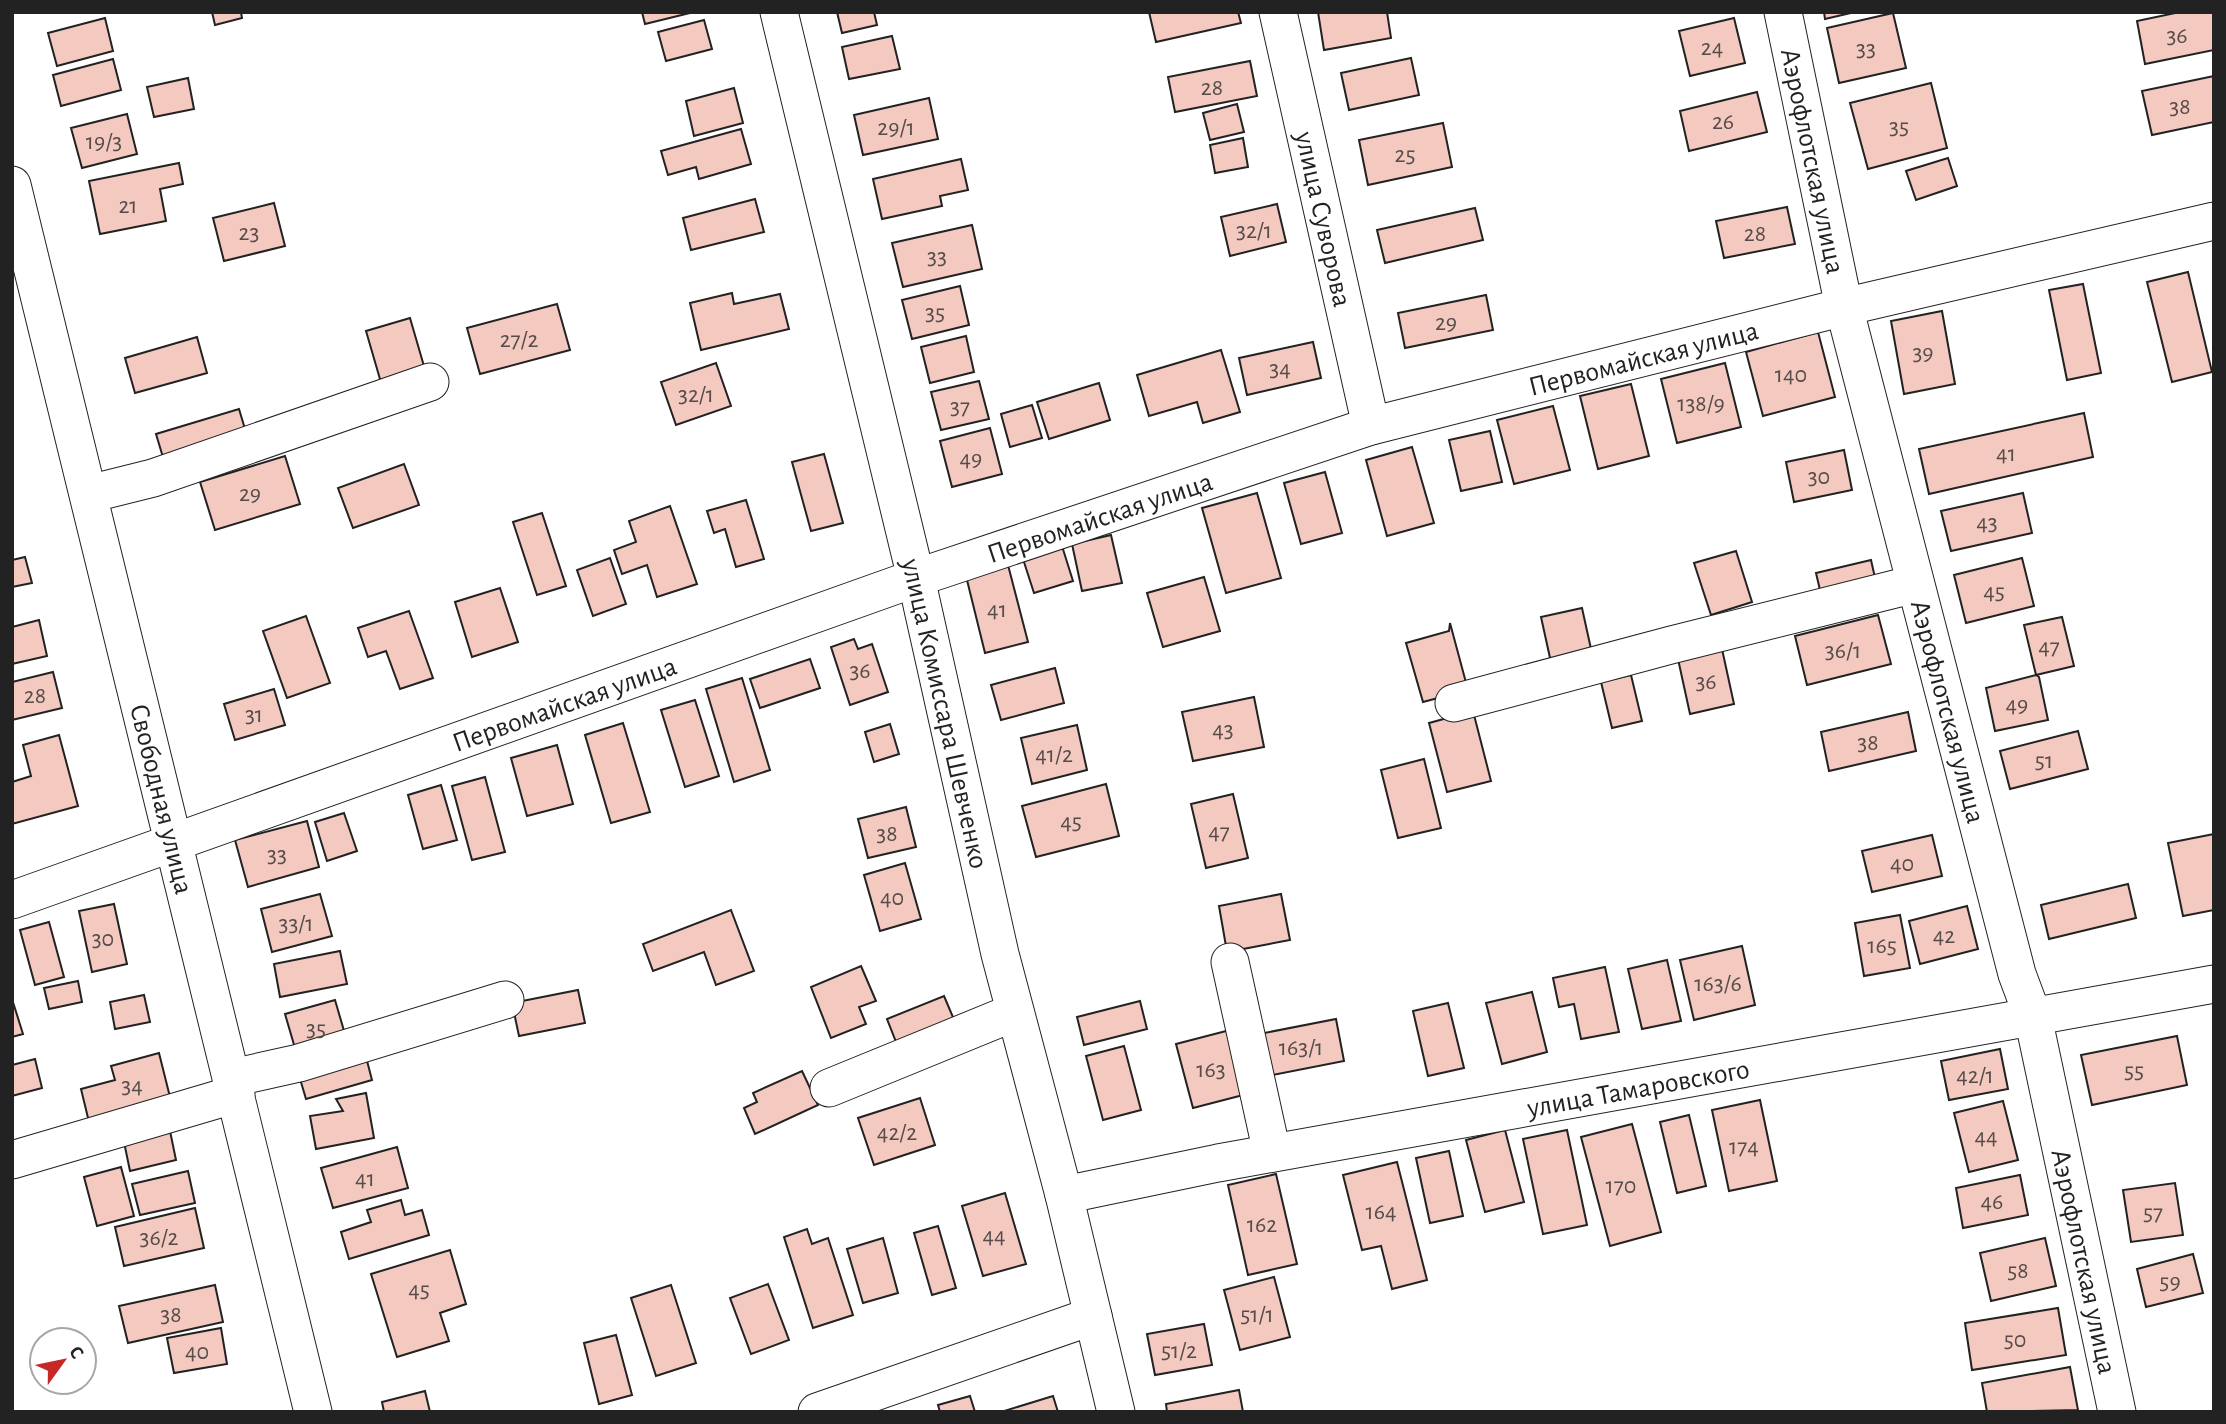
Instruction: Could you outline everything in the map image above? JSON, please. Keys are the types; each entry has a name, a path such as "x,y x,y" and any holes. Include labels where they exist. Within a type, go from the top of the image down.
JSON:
{"street":[{"name":"улица Комиссара Шевченко","path":"779,12 916,578 1000,954 1064,1195 1116,1412"},
{"name":"улица Суворова","path":"1278,12 1371,426"},
{"name":"Аэрофлотская улица","path":"1783,12 1844,307 2017,974 2033,1017 2117,1412"},
{"name":"Свободная улица","path":"12,185 20,252 89,494 313,1412"},
{"name":"Первомайская улица","path":"12,900 916,578 1371,426 1844,307 2214,221"},
{"path":"89,494 153,478 430,382"},
{"path":"1454,703 1915,584"},
{"path":"1230,962 1272,1153"},
{"name":"улица Тамаровского","path":"1064,1195 1272,1153 2214,984"},
{"path":"12,1160 299,1063 505,1000"},
{"path":"829,1088 1015,1012"},
{"path":"817,1412 1093,1316"}],"building":[{"path":"212,12 241,12 242,18 215,25"},
{"path":"642,12 694,12 645,24"},
{"path":"837,12 874,12 877,25 842,33"},
{"path":"1149,12 1238,12 1241,23 1156,42"},
{"path":"1318,12 1387,12 1391,38 1324,50"},
{"path":"1824,12 1855,12 1825,19"},
{"path":"2180,12 2214,12 2214,50 2145,64 2137,21"},
{"path":"1893,13 1906,68 1839,83 1827,28"},
{"path":"105,18 113,51 57,66 48,33"},
{"path":"1734,18 1745,63 1690,76 1679,31"},
{"path":"704,20 712,49 666,61 658,32"},
{"path":"892,36 900,69 849,79 842,47"},
{"path":"1411,58 1419,95 1349,110 1341,73"},
{"path":"113,59 121,90 61,106 53,75"},
{"path":"1250,61 1257,96 1175,112 1168,77"},
{"path":"2214,76 2214,122 2152,135 2142,91"},
{"path":"188,78 194,109 154,117 147,87"},
{"path":"1931,83 1947,148 1868,169 1850,103"},
{"path":"734,88 743,123 694,136 686,101"},
{"path":"1757,92 1767,132 1689,151 1680,111"},
{"path":"929,98 938,139 863,155 854,115"},
{"path":"1237,104 1244,132 1210,140 1203,113"},
{"path":"127,114 137,154 82,168 71,128"},
{"path":"1443,123 1452,167 1368,185 1359,140"},
{"path":"741,129 751,164 699,179 696,167 668,175 661,151"},
{"path":"1243,138 1248,167 1215,173 1210,145"},
{"path":"1948,158 1957,186 1916,200 1906,171"},
{"path":"961,159 968,190 940,196 942,206 882,219 873,179"},
{"path":"179,163 183,184 160,189 166,221 100,234 89,181"},
{"path":"755,199 764,232 691,250 683,218"},
{"path":"274,203 285,246 224,261 213,218"},
{"path":"1277,204 1286,242 1230,256 1221,217"},
{"path":"1787,207 1795,244 1724,258 1716,221"},
{"path":"1475,208 1483,240 1385,263 1377,230"},
{"path":"972,225 982,269 903,287 892,243"},
{"path":"2188,272 2212,372 2172,382 2147,282"},
{"path":"2083,284 2101,373 2067,380 2049,290"},
{"path":"960,286 969,325 912,339 902,300"},
{"path":"732,293 734,304 780,294 789,329 701,350 690,303"},
{"path":"1486,295 1493,330 1405,348 1398,313"},
{"path":"557,304 570,350 480,374 467,328"},
{"path":"1942,311 1955,384 1904,394 1891,321"},
{"path":"410,318 426,373 382,386 366,331"},
{"path":"1818,332 1835,397 1763,416 1746,352"},
{"path":"966,336 974,372 930,383 921,347"},
{"path":"197,337 207,373 135,393 125,358"},
{"path":"1313,342 1321,378 1247,395 1239,358"},
{"path":"1221,350 1240,412 1203,423 1197,402 1149,416 1137,375"},
{"path":"716,363 731,406 676,425 661,382"},
{"path":"1725,363 1741,427 1677,443 1661,379"},
{"path":"979,381 989,419 941,430 931,392"},
{"path":"1099,383 1110,420 1049,439 1037,402"},
{"path":"1631,384 1649,456 1598,469 1580,396"},
{"path":"1032,405 1042,438 1010,447 1001,414"},
{"path":"1553,406 1570,470 1514,484 1497,420"},
{"path":"239,409 248,439 165,464 156,434"},
{"path":"2084,413 2093,457 1929,494 1919,449"},
{"path":"990,428 1002,474 952,487 940,441"},
{"path":"1490,431 1502,482 1461,491 1449,440"},
{"path":"1412,447 1434,523 1387,536 1366,460"},
{"path":"1844,450 1852,490 1794,502 1786,462"},
{"path":"824,454 843,523 811,531 792,462"},
{"path":"285,456 300,504 215,530 200,482"},
{"path":"404,464 419,505 353,528 338,488"},
{"path":"1325,472 1342,533 1301,544 1284,483"},
{"path":"1257,493 1281,578 1226,593 1202,508"},
{"path":"2023,493 2032,533 1951,551 1941,511"},
{"path":"746,500 764,559 736,567 725,529 714,533 707,511"},
{"path":"670,506 697,584 657,597 647,565 622,574 614,550 636,542 629,521"},
{"path":"542,513 566,586 537,595 513,522"},
{"path":"1111,535 1122,583 1082,591 1072,544"},
{"path":"1062,546 1073,581 1034,593 1023,559"},
{"path":"1736,551 1752,602 1711,615 1694,563"},
{"path":"25,557 32,583 12,587 12,560"},
{"path":"610,558 626,604 593,616 577,570"},
{"path":"2022,558 2034,606 1966,623 1954,575"},
{"path":"1871,560 1878,591 1823,603 1816,573"},
{"path":"1008,565 1028,642 985,653 966,576"},
{"path":"1204,577 1220,631 1163,647 1147,593"},
{"path":"500,588 518,642 472,657 455,602"},
{"path":"1582,608 1593,658 1552,667 1541,617"},
{"path":"409,611 433,678 400,689 386,651 368,657 358,628"},
{"path":"1878,615 1891,664 1807,685 1795,636"},
{"path":"306,616 330,683 287,698 263,631"},
{"path":"2062,617 2074,666 2036,675 2024,625"},
{"path":"39,620 47,656 12,664 12,627"},
{"path":"1450,623 1468,690 1423,702 1406,643 1449,631"},
{"path":"854,639 858,649 872,644 888,692 850,705 831,647"},
{"path":"1722,649 1734,704 1690,714 1678,659"},
{"path":"810,659 820,688 760,708 750,679"},
{"path":"1055,668 1064,703 1001,720 991,685"},
{"path":"53,672 62,708 12,720 12,682"},
{"path":"1631,675 1642,721 1612,728 1601,682"},
{"path":"2036,675 2039,677 2048,720 1995,731 1986,688"},
{"path":"742,678 770,770 734,782 706,689"},
{"path":"274,689 285,725 235,740 224,704"},
{"path":"1254,697 1264,747 1193,761 1182,712"},
{"path":"695,700 719,776 685,787 661,710"},
{"path":"1473,711 1491,781 1447,792 1429,723"},
{"path":"1908,712 1916,751 1829,771 1821,732"},
{"path":"623,723 650,812 611,823 585,735"},
{"path":"890,724 899,754 874,762 865,732"},
{"path":"1077,725 1087,770 1032,784 1021,738"},
{"path":"2078,731 2088,769 2010,789 2000,751"},
{"path":"59,735 78,806 12,824 12,782 31,776 23,745"},
{"path":"557,745 573,804 527,816 511,758"},
{"path":"1424,759 1441,828 1398,838 1381,770"},
{"path":"485,777 505,852 472,860 452,786"},
{"path":"1106,784 1119,836 1036,857 1022,806"},
{"path":"441,785 457,840 423,849 408,795"},
{"path":"1233,794 1248,858 1206,868 1191,804"},
{"path":"906,807 916,847 868,858 858,819"},
{"path":"344,813 357,851 327,861 315,822"},
{"path":"307,821 319,867 248,887 235,840"},
{"path":"2214,834 2214,910 2183,916 2168,843"},
{"path":"1932,835 1942,876 1872,892 1862,851"},
{"path":"905,863 921,919 880,931 864,875"},
{"path":"2128,884 2136,918 2049,939 2041,905"},
{"path":"320,894 332,936 272,952 261,909"},
{"path":"1281,894 1290,940 1227,952 1219,906"},
{"path":"114,904 127,964 92,972 79,911"},
{"path":"1967,906 1978,949 1920,964 1909,921"},
{"path":"731,910 754,971 716,985 704,952 653,971 643,944"},
{"path":"1900,915 1910,968 1864,976 1855,923"},
{"path":"49,922 64,977 35,985 20,930"},
{"path":"1742,946 1755,1005 1694,1020 1680,960"},
{"path":"340,951 347,984 280,997 274,964"},
{"path":"1667,960 1681,1021 1642,1029 1628,969"},
{"path":"861,966 876,1001 859,1007 866,1024 831,1038 811,987"},
{"path":"1605,967 1619,1032 1581,1039 1574,1004 1559,1007 1553,978"},
{"path":"78,981 82,1002 49,1009 44,988"},
{"path":"578,990 585,1023 519,1036 512,1003"},
{"path":"1532,992 1547,1052 1502,1064 1486,1003"},
{"path":"144,995 150,1022 115,1029 110,1002"},
{"path":"944,996 958,1029 900,1052 887,1019"},
{"path":"12,999 23,1034 12,1037"},
{"path":"335,1000 347,1041 297,1055 285,1014"},
{"path":"1140,1001 1147,1029 1084,1045 1077,1017"},
{"path":"1448,1003 1464,1068 1428,1076 1413,1011"},
{"path":"1336,1019 1344,1061 1267,1076 1259,1034"},
{"path":"1230,1030 1247,1094 1193,1108 1176,1044"},
{"path":"2177,1036 2187,1085 2092,1105 2081,1055"},
{"path":"1124,1046 1141,1110 1103,1120 1086,1056"},
{"path":"2000,1049 2008,1089 1949,1100 1941,1061"},
{"path":"159,1053 171,1101 89,1122 81,1089 115,1080 111,1066"},
{"path":"365,1053 372,1080 306,1099 298,1072"},
{"path":"35,1059 42,1088 12,1096 12,1065"},
{"path":"802,1071 818,1105 755,1134 744,1108 757,1102 753,1093"},
{"path":"366,1093 374,1138 316,1149 310,1116 343,1111 336,1099"},
{"path":"920,1098 935,1145 874,1165 858,1118"},
{"path":"1760,1100 1777,1181 1729,1191 1712,1110"},
{"path":"2003,1101 2018,1160 1969,1172 1954,1113"},
{"path":"1689,1115 1706,1186 1677,1193 1660,1122"},
{"path":"1632,1124 1661,1232 1610,1246 1581,1137"},
{"path":"1505,1130 1524,1202 1485,1212 1466,1140"},
{"path":"1567,1130 1587,1225 1543,1234 1523,1139"},
{"path":"170,1131 176,1160 130,1171 124,1142"},
{"path":"397,1147 408,1188 333,1208 321,1168"},
{"path":"1449,1151 1463,1216 1430,1223 1416,1158"},
{"path":"1397,1162 1427,1280 1392,1289 1381,1246 1362,1250 1343,1175"},
{"path":"121,1167 134,1216 97,1226 84,1177"},
{"path":"188,1171 195,1203 140,1215 132,1184"},
{"path":"1276,1174 1297,1264 1248,1275 1228,1185"},
{"path":"2020,1175 2028,1215 1963,1228 1956,1188"},
{"path":"2175,1183 2183,1235 2131,1242 2123,1190"},
{"path":"1005,1193 1026,1264 983,1276 962,1206"},
{"path":"401,1200 405,1215 422,1210 429,1235 349,1259 341,1232 371,1222 367,1210"},
{"path":"195,1208 204,1248 124,1266 115,1227"},
{"path":"938,1226 956,1288 932,1295 914,1233"},
{"path":"807,1229 812,1244 828,1238 853,1315 813,1328 784,1237"},
{"path":"883,1238 898,1293 863,1303 847,1249"},
{"path":"2045,1238 2056,1286 1991,1301 1980,1253"},
{"path":"450,1250 466,1304 440,1313 449,1341 397,1357 371,1274"},
{"path":"2193,1254 2203,1293 2146,1307 2137,1269"},
{"path":"1274,1277 1290,1337 1240,1350 1224,1290"},
{"path":"768,1284 789,1340 751,1354 730,1298"},
{"path":"215,1285 223,1322 128,1343 119,1306"},
{"path":"671,1285 696,1363 656,1376 631,1298"},
{"path":"2058,1308 2066,1355 1972,1370 1965,1323"},
{"path":"1204,1324 1212,1365 1155,1375 1147,1334"},
{"path":"221,1328 227,1364 174,1373 167,1338"},
{"path":"616,1335 632,1395 599,1404 584,1343"},
{"path":"2070,1367 2078,1410 1987,1412 1982,1383"},
{"path":"1239,1390 1243,1412 1167,1412 1166,1404"},
{"path":"425,1391 430,1412 384,1412 382,1402"},
{"path":"970,1396 975,1412 940,1412 938,1405"},
{"path":"1053,1396 1058,1412 1001,1412"}]}
